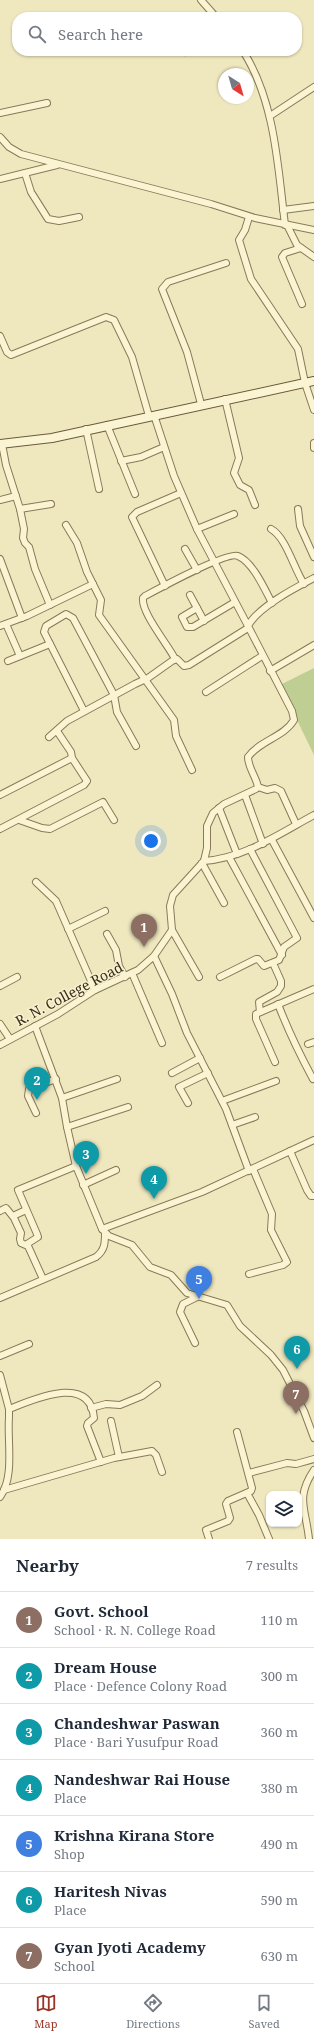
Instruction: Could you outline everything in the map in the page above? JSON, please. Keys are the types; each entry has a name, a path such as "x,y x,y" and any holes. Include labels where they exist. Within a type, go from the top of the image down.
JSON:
{"main road":[{"path":"1,444 52,438 202,404 314,381"}],"street":[{"path":"201,0 212,12"},
{"path":"246,56 255,75 270,116 286,225 301,248 314,257"},
{"path":"270,116 314,87"},
{"path":"0,113 47,103"},
{"path":"0,137 14,151 58,165 211,204 249,217 314,230"},
{"path":"0,179 58,165"},
{"path":"25,173 31,192 48,219 59,221 79,217"},
{"path":"283,210 314,206"},
{"path":"249,217 245,230 238,240 240,249 254,284 296,343 305,383 314,410"},
{"path":"301,248 285,253 282,258 302,304"},
{"path":"202,404 187,352 162,289 168,282 226,263"},
{"path":"0,336 7,352 11,355 106,317 114,320 132,357 151,416 197,529 292,711 294,720 288,728 257,748 248,757 248,762 258,787 266,790 275,788 281,791 296,824"},
{"path":"225,399 239,458 234,473 240,485 249,490 255,505"},
{"path":"107,425 135,494"},
{"path":"86,430 99,489"},
{"path":"314,443 314,448"},
{"path":"1,444 20,509 24,529 23,538 29,547 35,569 50,605"},
{"path":"121,461 141,457 164,448"},
{"path":"165,586 132,517 137,512 182,493"},
{"path":"0,500 16,496"},
{"path":"20,509 51,504"},
{"path":"298,509 300,526 314,557"},
{"path":"197,529 234,514"},
{"path":"66,525 77,544 102,604 99,615 174,720 176,736 192,770"},
{"path":"272,529 281,537 294,569 304,584"},
{"path":"186,549 197,570"},
{"path":"272,603 257,575 238,555 213,562 145,596 143,601 163,642 169,648 174,659 178,660 184,666 188,665 248,627 253,618 272,603 314,578"},
{"path":"0,560 22,618"},
{"path":"20,656 3,625 22,618 93,584"},
{"path":"190,595 204,621"},
{"path":"197,608 182,617 184,624 190,628 235,602"},
{"path":"84,711 45,635 44,628 66,614 71,615 114,695 116,712 136,746"},
{"path":"8,661 50,644"},
{"path":"270,671 314,645"},
{"path":"206,692 262,656"},
{"path":"49,737 57,731 62,724 114,695 145,680 174,659"},
{"path":"0,829 86,783 86,778 72,758 71,752 57,731"},
{"path":"0,795 72,758"},
{"path":"199,977 172,930 170,900 203,862 206,854 209,820 219,808 258,787"},
{"path":"245,795 263,844"},
{"path":"19,820 42,828 50,829 103,802 114,820"},
{"path":"219,808 237,854"},
{"path":"203,862 229,857 263,844 314,815"},
{"path":"272,840 314,918"},
{"path":"220,977 256,959 258,959 264,966 279,960 284,947 296,940 297,936 250,849"},
{"path":"229,857 282,955"},
{"path":"203,862 224,903"},
{"path":"36,882 54,897 95,990"},
{"path":"68,930 106,911"},
{"name":"R. N. College Road","path":"0,1045 73,1006 95,990 132,973 154,956 172,930"},
{"path":"107,934 116,950 119,966 125,977"},
{"path":"154,956 200,1058 222,1101 251,1170 272,1214 271,1230 287,1262 283,1265 249,1274"},
{"path":"260,1012 259,1002 276,992 281,986 281,981 273,963"},
{"path":"132,973 162,1043"},
{"path":"0,986 17,977"},
{"path":"275,1062 255,1016 260,1012 314,989"},
{"path":"278,1004 286,1027 294,1039 313,1080"},
{"path":"0,1024 10,1039"},
{"path":"0,1298 96,1257 102,1252 105,1246 104,1231 76,1166 62,1098 56,1079 35,1026"},
{"path":"172,1073 200,1058"},
{"path":"188,1103 180,1087 208,1073"},
{"path":"36,1113 27,1092 32,1087 56,1079"},
{"path":"62,1098 117,1079"},
{"path":"222,1101 276,1081"},
{"path":"67,1128 128,1107"},
{"path":"232,1124 255,1117"},
{"path":"104,1231 251,1170 314,1140"},
{"path":"290,1151 307,1190 311,1196 314,1196"},
{"path":"27,1244 38,1237 18,1194 18,1190 76,1166"},
{"path":"83,1184 116,1170"},
{"path":"0,1211 6,1208 13,1216 20,1230 20,1239 22,1243 27,1244 43,1279"},
{"path":"13,1216 26,1210"},
{"path":"104,1231 132,1245 150,1267 171,1275 183,1291 227,1305 240,1326 278,1363 296,1394 314,1438"},
{"path":"195,1343 180,1312 183,1304 199,1296"},
{"path":"0,1356 29,1344"},
{"path":"0,1375 2,1393 9,1409 9,1468 4,1490 0,1497"},
{"path":"91,1408 106,1404 120,1405 142,1396 157,1385"},
{"path":"9,1409 44,1396 60,1393 81,1395 91,1408 94,1418 88,1423 87,1426 101,1462"},
{"path":"111,1421 119,1458"},
{"path":"209,1539 206,1530 228,1521 230,1518 226,1504 228,1501 247,1493 252,1488 237,1432"},
{"path":"4,1490 101,1462 152,1451 156,1455 162,1472"},
{"path":"249,1473 287,1462 296,1464 314,1459"},
{"path":"309,1539 302,1496 308,1479 313,1472"},
{"path":"247,1493 260,1515 269,1539"}],"green space":[{"path":"314,668 314,755 280,685"}],"place":[{"name":"Govt. School","path":"144,947"},
{"name":"Dream House","path":"37,1100"},
{"name":"Chandeshwar Paswan","path":"86,1174"},
{"name":"Nandeshwar Rai House","path":"154,1199"},
{"name":"Krishna Kirana Store","path":"199,1299"},
{"name":"Haritesh Nivas","path":"297,1369"},
{"name":"Gyan Jyoti Academy","path":"296,1414"}]}
